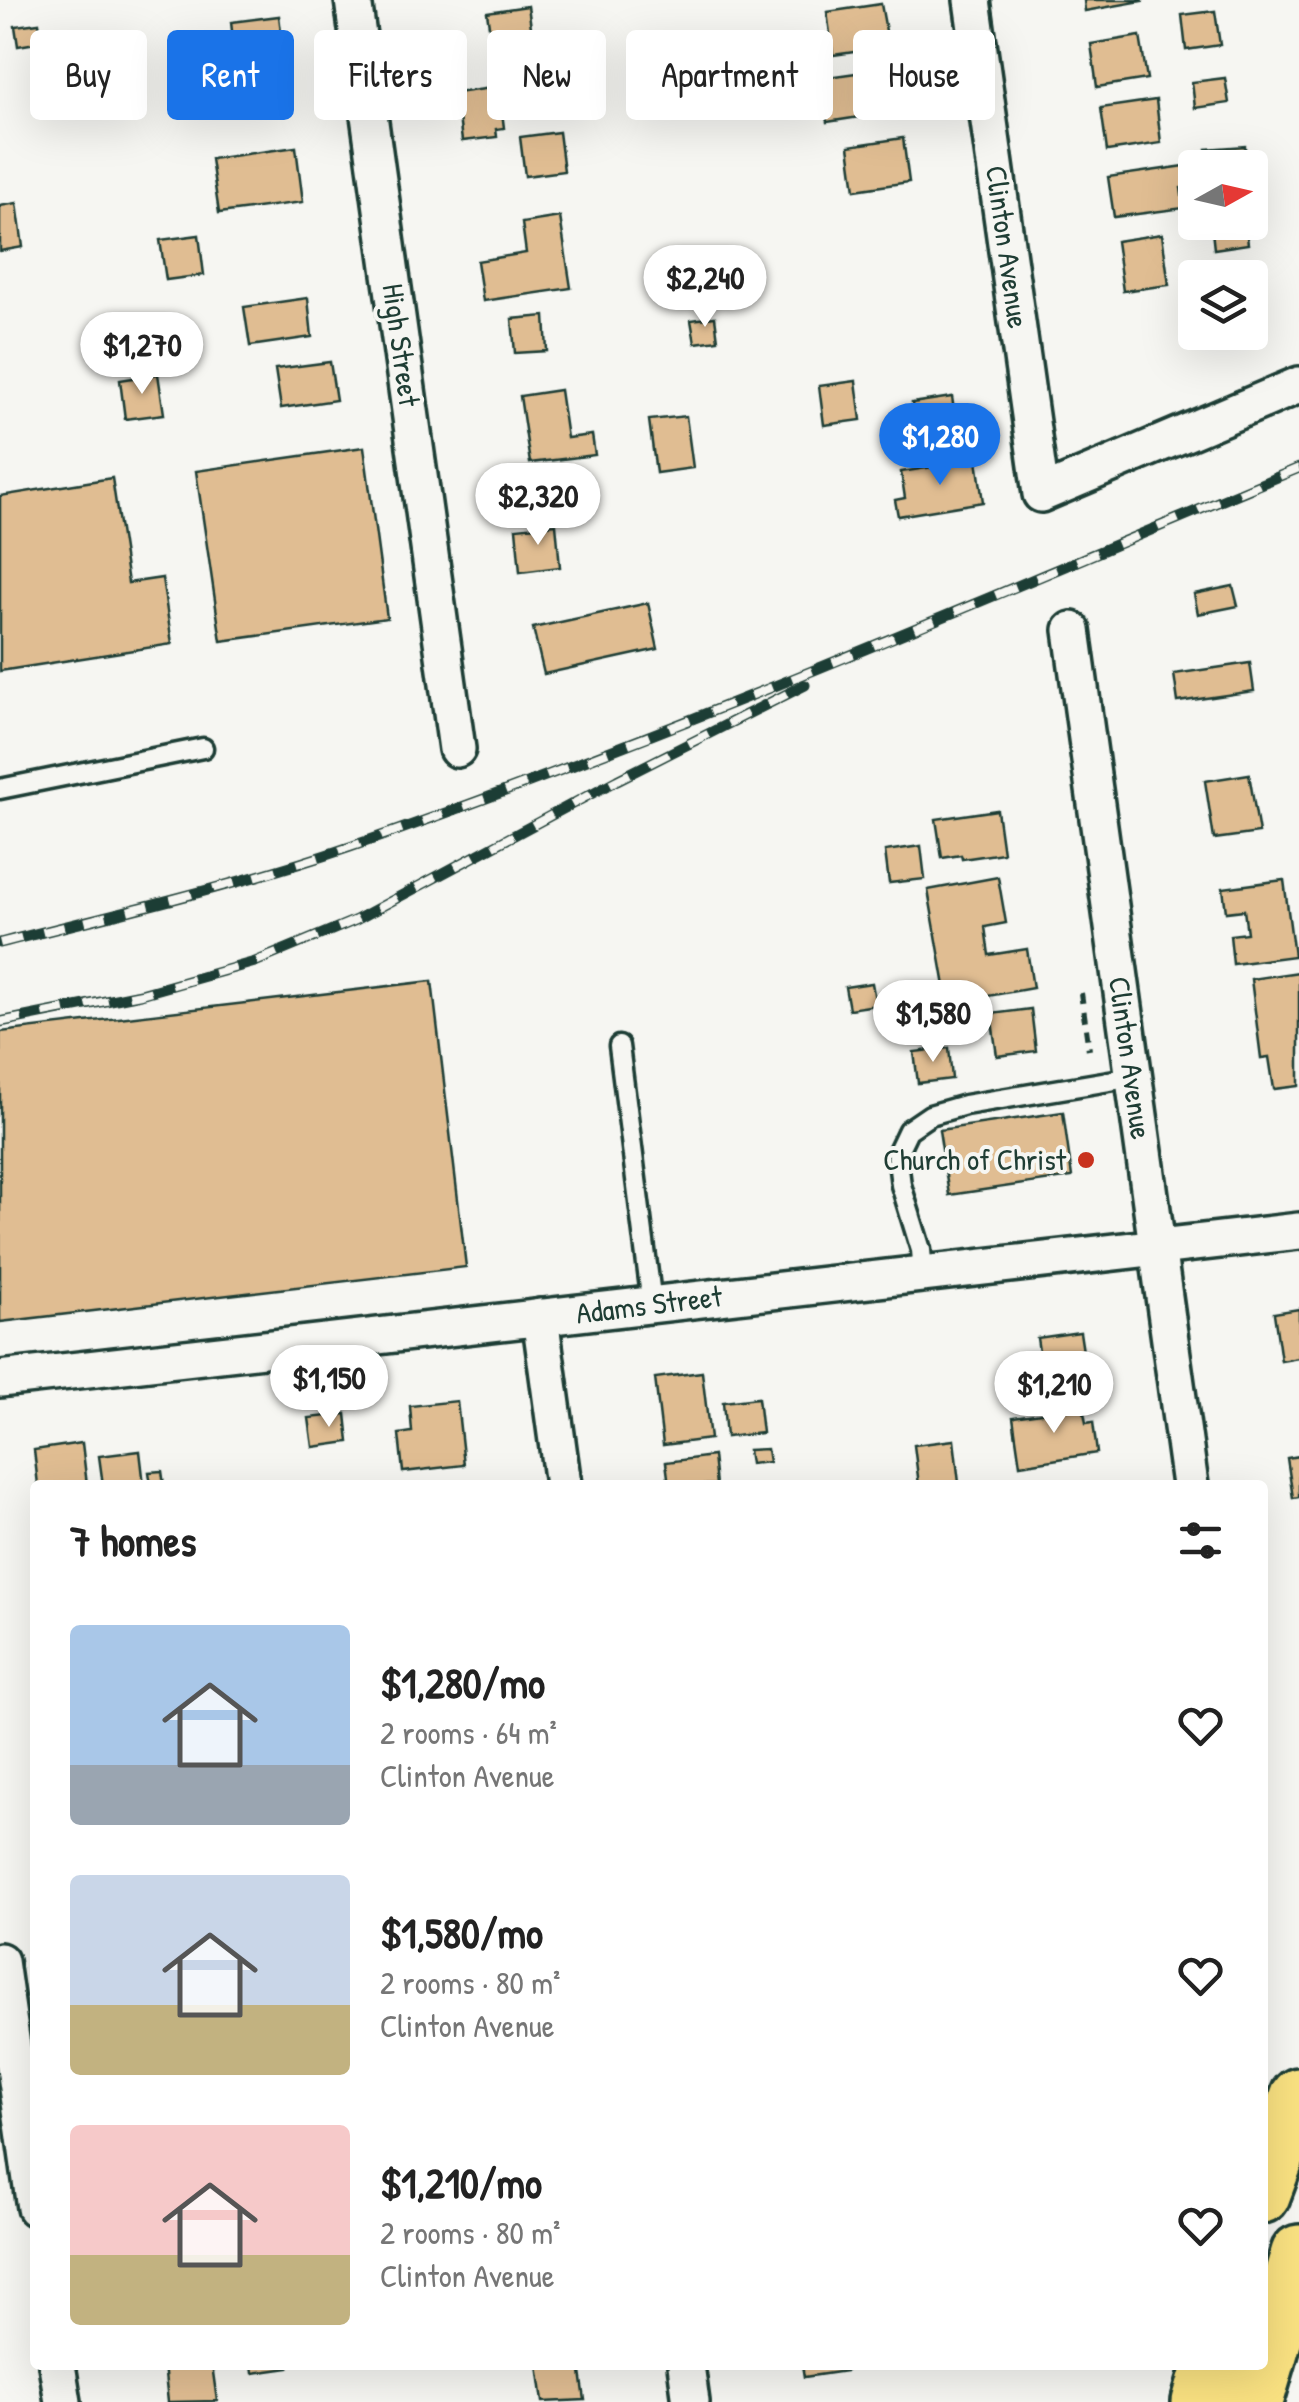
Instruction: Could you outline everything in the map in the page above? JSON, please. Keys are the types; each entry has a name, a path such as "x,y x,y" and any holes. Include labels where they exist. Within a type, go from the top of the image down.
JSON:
{"main road":[{"path":"1268,2179 1299,2096"},
{"path":"1268,2358 1299,2253"},
{"path":"1200,2402 1209,2370"},
{"path":"1255,2402 1264,2370"}],"street":[{"name":"High Street","path":"353,0 457,748"},
{"name":"Clinton Avenue","path":"972,0 1041,494 1299,385"},
{"name":"Clinton Avenue","path":"1072,630 1189,1480"},
{"name":"Adams Street","path":"0,1379 1299,1231"},
{"path":"540,1317 562,1480"},
{"path":"0,1961 30,2173"},
{"path":"58,2370 62,2402"},
{"path":"687,2370 691,2402"}],"lane":[{"path":"0,788 203,748"},
{"path":"619,1046 652,1304"},
{"path":"924,1273 901,1185 897,1153 908,1130 930,1115 965,1104 1133,1077"}],"path":[{"path":"1082,993 1089,1050"}],"building":[{"path":"1084,0 1141,0 1142,1 1085,11"},
{"path":"881,4 886,30 853,30 853,52 833,55 833,30 830,30 827,12"},
{"path":"528,6 531,30 490,30 487,12"},
{"path":"1215,11 1220,45 1186,50 1182,15"},
{"path":"279,16 281,30 232,30 231,22"},
{"path":"39,23 40,30 30,30 30,44 18,46 15,26"},
{"path":"1140,36 1147,79 1097,87 1091,44"},
{"path":"853,73 853,118 827,122 833,120 833,76"},
{"path":"1225,78 1229,103 1195,108 1192,82"},
{"path":"487,89 487,120 503,120 504,128 496,129 497,137 462,141 459,120 467,120 467,91"},
{"path":"1156,100 1161,143 1107,151 1101,108"},
{"path":"559,132 564,171 525,176 520,137"},
{"path":"903,138 909,182 855,190 849,146"},
{"path":"1245,146 1245,150 1206,150"},
{"path":"296,147 303,202 219,213 211,159"},
{"path":"1178,167 1178,209 1114,217 1108,177"},
{"path":"17,203 23,247 0,251 0,206"},
{"path":"560,217 571,288 483,301 477,261 526,253 522,223"},
{"path":"1162,234 1169,285 1123,291 1116,241"},
{"path":"199,235 204,275 166,280 160,240"},
{"path":"1213,240 1247,240 1248,244 1214,249"},
{"path":"308,298 312,337 250,346 244,307"},
{"path":"545,316 547,351 515,353 512,319"},
{"path":"715,317 718,340 695,343 691,320"},
{"path":"330,362 336,400 281,408 275,369"},
{"path":"158,374 164,414 125,419 120,380"},
{"path":"856,381 861,420 824,425 819,386"},
{"path":"560,390 567,438 592,435 595,455 530,463 520,396"},
{"path":"952,397 958,438 918,443 912,403"},
{"path":"686,416 693,468 656,473 649,420"},
{"path":"364,447 387,618 221,641 196,471"},
{"path":"977,460 983,502 898,516 895,500 905,498 901,472"},
{"path":"112,478 128,583 162,578 172,644 0,671 0,496"},
{"path":"556,524 560,567 520,572 516,528"},
{"path":"1233,586 1238,606 1198,614 1194,594"},
{"path":"648,603 658,649 544,674 533,628"},
{"path":"1250,663 1254,691 1178,702 1174,674"},
{"path":"1249,774 1259,833 1214,839 1205,781"},
{"path":"997,810 1003,853 942,858 936,819"},
{"path":"921,846 925,879 889,883 885,851"},
{"path":"998,877 1006,923 985,927 989,955 1027,949 1033,988 948,1003 928,890"},
{"path":"1284,880 1294,956 1233,964 1230,935 1247,933 1244,910 1226,912 1223,888"},
{"path":"1299,972 1299,1086 1274,1089 1269,1057 1261,1058 1251,979"},
{"path":"432,981 466,1267 0,1322 0,1032"},
{"path":"872,983 876,1005 849,1009 845,987"},
{"path":"1031,1009 1036,1051 997,1056 991,1014"},
{"path":"949,1048 952,1079 918,1083 914,1052"},
{"path":"1063,1112 1072,1177 949,1195 939,1130"},
{"path":"1299,1309 1299,1358 1281,1361 1274,1313"},
{"path":"1080,1332 1089,1391 1046,1398 1037,1338"},
{"path":"702,1372 710,1439 663,1445 655,1378"},
{"path":"758,1398 762,1433 726,1437 723,1402"},
{"path":"457,1401 464,1465 403,1472 399,1434 412,1432 410,1406"},
{"path":"1083,1407 1086,1423 1093,1422 1097,1453 1020,1465 1013,1417"},
{"path":"346,1414 349,1442 313,1447 309,1418"},
{"path":"954,1440 959,1480 918,1480 914,1445"},
{"path":"82,1443 86,1480 37,1480 34,1450"},
{"path":"767,1449 769,1462 750,1464 748,1450"},
{"path":"140,1451 143,1480 102,1480 99,1456"},
{"path":"713,1456 715,1480 668,1480 666,1462"},
{"path":"1299,1456 1299,1497 1293,1498 1287,1458"},
{"path":"162,1471 163,1480 150,1480 149,1472"},
{"path":"165,2370 213,2370 217,2401 168,2402"},
{"path":"539,2370 581,2370 585,2400 543,2402"},
{"path":"803,2370 846,2370 846,2371 804,2377"}],"railway":[{"path":"0,943 264,874 470,804 828,665 1299,468"},
{"path":"0,1022 141,994 255,962 356,920 617,780 805,685"}],"place":[{"name":"Church of Christ","path":"1086,1160"}]}
